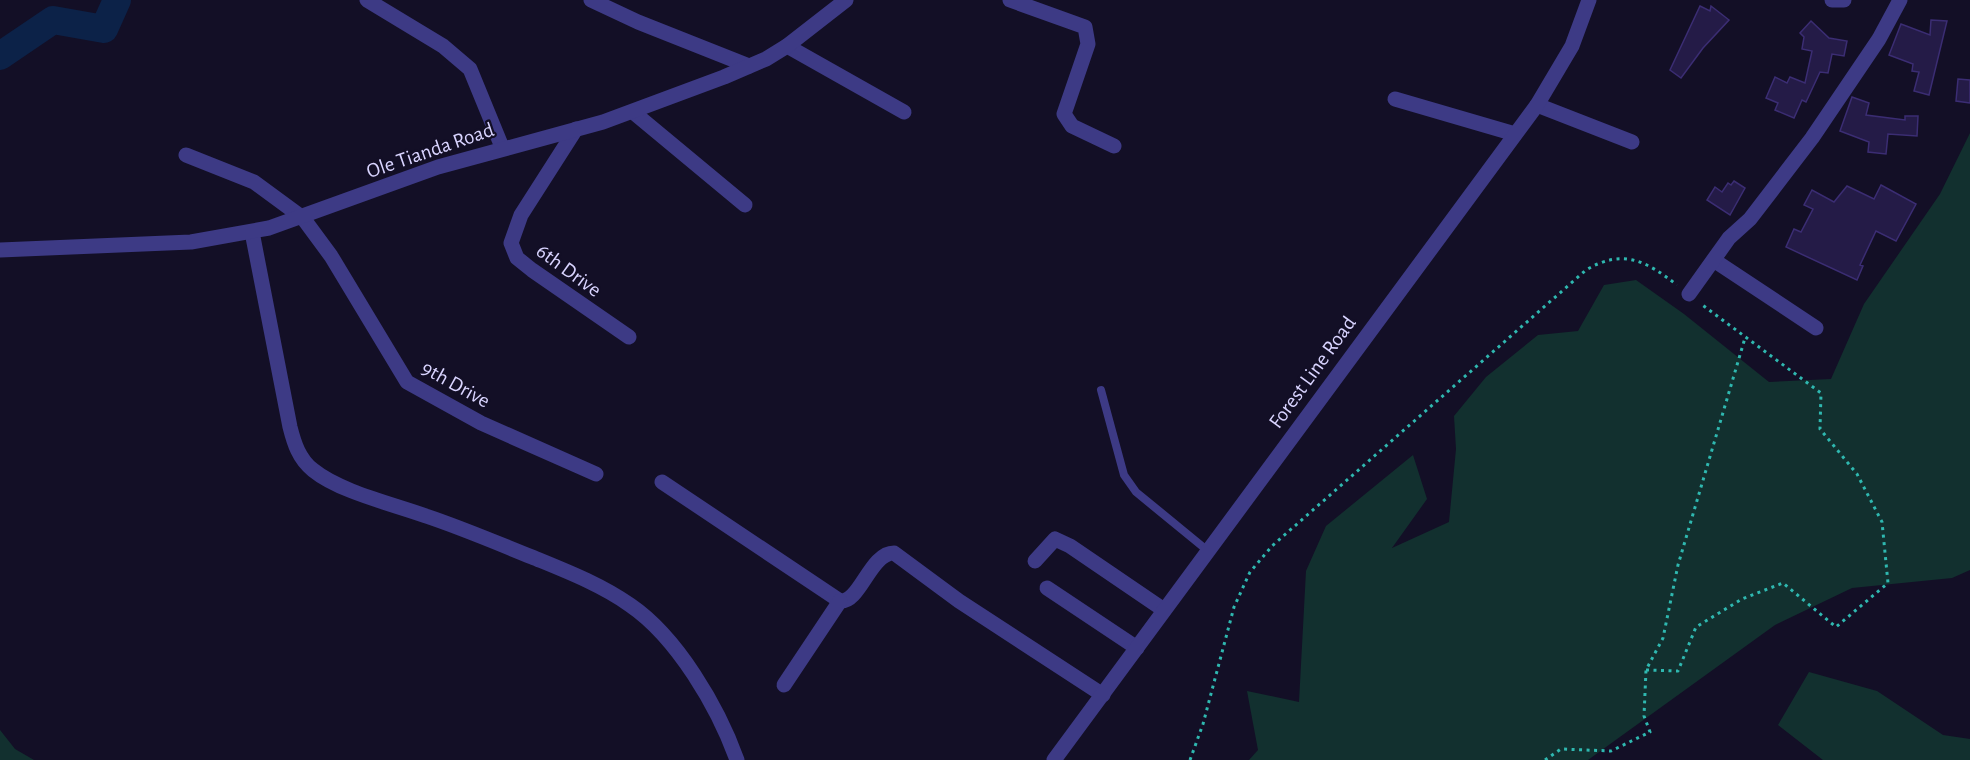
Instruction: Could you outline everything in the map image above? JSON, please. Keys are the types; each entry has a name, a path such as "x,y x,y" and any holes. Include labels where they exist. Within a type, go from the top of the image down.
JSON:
{"street":[{"path":"367,0 443,46 470,69 502,147"},
{"path":"591,0 638,22 749,66"},
{"name":"Ole Tianda Road","path":"0,250 180,242 252,232 303,218 438,167 502,147 633,112 749,66 787,46 846,0"},
{"path":"1010,0 1085,27 1088,44 1064,114 1072,126 1114,146"},
{"name":"Forest Line Road","path":"1054,760 1537,105 1572,46 1589,0"},
{"path":"1832,0 1844,0"},
{"path":"1689,294 1715,261 1729,238 1750,219 1812,138 1879,39 1900,0"},
{"path":"787,46 904,112"},
{"path":"1395,99 1515,134"},
{"path":"1537,105 1632,142"},
{"path":"633,112 745,205"},
{"name":"6th Drive","path":"576,129 521,215 511,243 517,258 532,270 629,337"},
{"name":"9th Drive","path":"186,156 255,182 303,218 331,256 407,382 481,423 596,474"},
{"path":"252,232 290,427 294,444 306,464 334,483 456,525 595,583 632,606 669,642 692,674 718,714 737,760"},
{"path":"1715,261 1816,328"},
{"path":"662,482 840,601"},
{"path":"1035,561 1055,538 1164,610"},
{"path":"784,685 840,601 850,598 880,557 894,553 959,601 1103,695"},
{"path":"1047,588 1137,648"}],"lane":[{"path":"1101,390 1124,475 1136,492 1208,551"}],"path":[{"path":"1190,760 1203,724 1234,607 1250,572 1272,546 1586,270 1613,258 1628,257 1663,274 1821,393 1820,429 1857,474 1882,522 1888,583 1836,627 1783,583 1742,599 1695,627 1678,671 1646,670"},
{"path":"1545,760 1561,749 1611,751 1650,732 1644,716 1646,670 1663,638 1678,565 1745,338"}],"green space":[{"path":"1970,133 1970,570 1952,578 1852,588 1775,625 1588,760 1249,760 1258,750 1247,691 1299,702 1306,571 1326,526 1413,455 1427,499 1392,548 1449,522 1456,449 1454,416 1486,377 1538,335 1578,331 1604,285 1636,280 1684,314 1769,382 1831,379 1864,304 1940,194"},
{"path":"1809,672 1877,691 1943,735 1970,739 1970,760 1823,760 1778,725"},
{"path":"0,730 15,749 34,760 0,760"}],"building":[{"path":"1700,6 1710,11 1711,6 1729,20 1703,48 1681,78 1670,70"},
{"path":"1931,20 1947,21 1929,95 1914,91 1919,72 1912,71 1913,64 1889,55 1901,24 1930,35"},
{"path":"1811,21 1829,38 1847,41 1844,56 1832,54 1828,73 1820,72 1806,102 1802,100 1794,118 1775,110 1778,103 1766,98 1775,77 1787,83 1790,77 1805,83 1812,51 1802,49 1804,37 1800,33"},
{"path":"1958,79 1970,80 1970,103 1956,101"},
{"path":"1852,97 1869,103 1866,115 1905,120 1905,116 1918,116 1917,136 1888,134 1886,154 1868,152 1869,142 1840,131"},
{"path":"1734,181 1745,188 1730,215 1707,200 1715,187 1722,192 1728,183 1731,185"},
{"path":"1881,185 1916,204 1896,241 1876,231 1860,265 1863,266 1857,280 1786,247 1794,229 1801,232 1813,209 1804,205 1812,190 1834,202 1847,186 1874,199"}],"waterway":[{"path":"0,56 53,20 104,29 117,0"}]}
